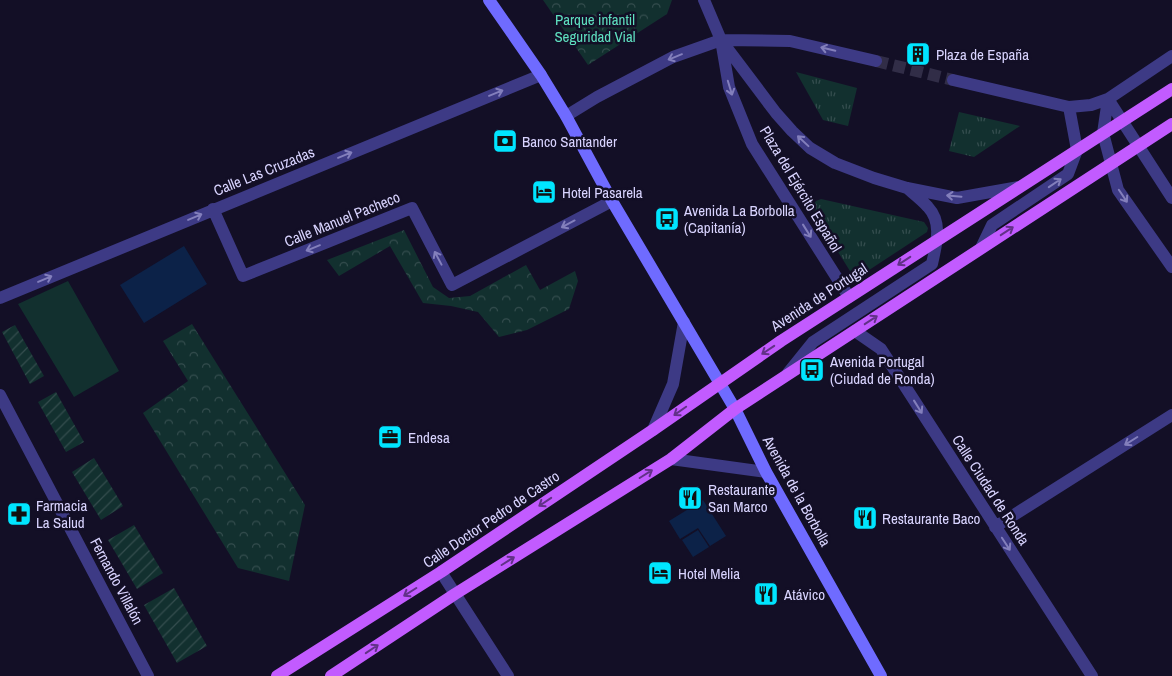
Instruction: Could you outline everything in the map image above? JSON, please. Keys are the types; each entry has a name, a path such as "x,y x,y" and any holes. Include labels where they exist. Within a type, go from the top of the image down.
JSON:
{"main road":[{"name":"Avenida de la Borbolla","path":"488,0 541,75 566,116 612,201 735,409 766,472 881,676"},
{"name":"Avenida de Portugal","path":"720,383 938,239 1172,89"},
{"path":"331,676 455,594 671,459 735,409 1172,124"},
{"name":"Calle Doctor Pedro de Castro","path":"277,676 441,572 720,383"}],"street":[{"path":"704,0 721,40"},
{"path":"566,116 597,97 673,57 721,40 790,40 876,61"},
{"name":"Plaza del Ejército Español","path":"721,40 776,114 810,148 835,162 874,178 907,188 957,198 1019,187"},
{"name":"Plaza del Ejército Español","path":"721,40 729,88 752,144 849,297"},
{"path":"953,80 1069,107 1091,105 1108,99 1172,56"},
{"name":"Calle Las Cruzadas","path":"0,298 541,75"},
{"path":"1108,99 1172,198"},
{"path":"1108,99 1103,134 1118,190 1172,267"},
{"path":"981,248 992,225 1068,174 1077,150 1069,107"},
{"name":"Plaza del Ejército Español","path":"907,188 929,207 937,229 938,239"},
{"name":"Calle Manuel Pacheco","path":"213,209 243,276 412,208 452,285 612,201"},
{"path":"786,375 813,342 932,264 938,239"},
{"path":"653,430 673,384 684,322"},
{"name":"Calle Ciudad de Ronda","path":"854,331 881,349 1092,676"},
{"name":"Fernando Villalón","path":"0,395 148,676"},
{"path":"995,527 1172,415"},
{"path":"671,459 766,472"},
{"path":"441,572 508,676"}],"green space":[{"name":"Parque infantil Seguridad Vial","path":"543,0 672,0 667,14 588,65"},
{"path":"796,72 857,88 848,126 823,120"},
{"path":"959,112 1020,126 974,157 949,151"},
{"path":"821,199 924,222 928,228 927,232 863,274 855,275 850,271 813,212 812,206"},
{"path":"404,230 433,287 449,298 470,296 526,265 540,290 575,271 578,281 569,309 527,330 499,337 478,312 451,306 423,303 390,246 339,276 327,260"},
{"path":"68,281 119,371 74,397 18,304"},
{"path":"192,324 305,505 289,581 238,568 143,413 188,381 163,341"},
{"path":"15,325 44,376 30,384 2,332"},
{"path":"56,392 84,442 66,452 38,402"},
{"path":"94,458 123,506 101,520 72,472"},
{"path":"134,525 163,573 137,589 108,540"},
{"path":"174,588 207,646 177,663 144,605"}],"water":[{"path":"184,246 207,284 144,323 120,285"},
{"path":"703,500 726,536 710,546 698,528 680,539 669,521"},
{"path":"698,530 709,547 693,557 682,540"}],"tunnel":[{"path":"876,61 953,80"}],"place":[{"name":"Plaza de España","path":"918,54"},
{"name":"Banco Santander","path":"505,141"},
{"name":"Hotel Pasarela","path":"544,192"},
{"name":"Avenida La Borbolla (Capitanía)","path":"667,219"},
{"name":"Avenida Portugal (Ciudad de Ronda)","path":"812,370"},
{"name":"Endesa","path":"390,437"},
{"name":"Restaurante San Marco","path":"690,498"},
{"name":"Farmacia La Salud","path":"19,514"},
{"name":"Restaurante Baco","path":"865,518"},
{"name":"Hotel Melia","path":"660,573"},
{"name":"Atávico","path":"766,594"}]}
